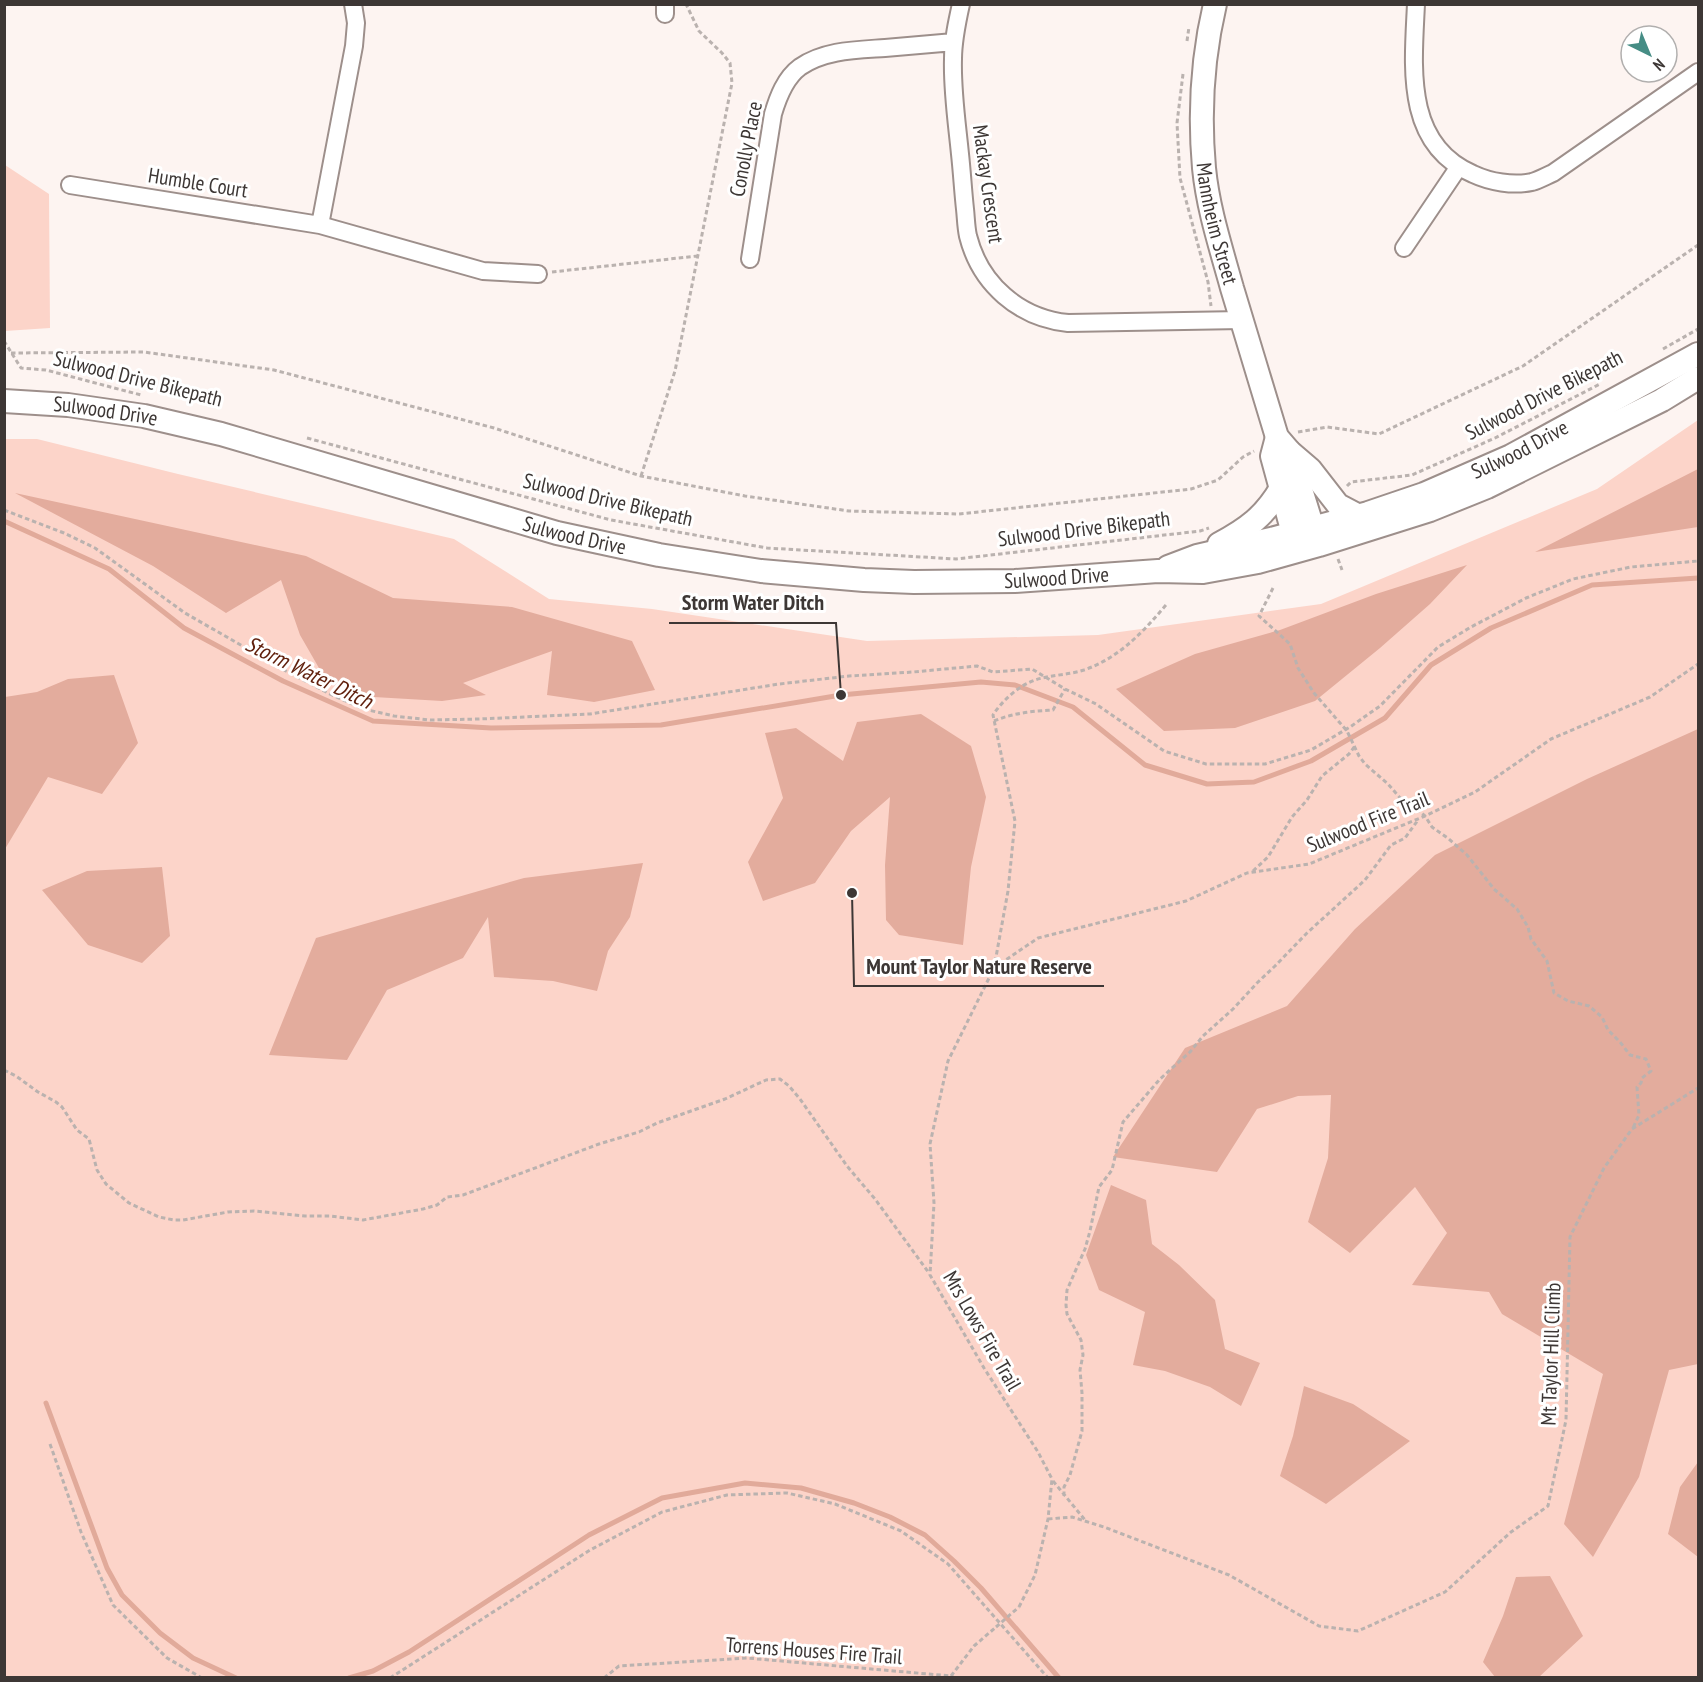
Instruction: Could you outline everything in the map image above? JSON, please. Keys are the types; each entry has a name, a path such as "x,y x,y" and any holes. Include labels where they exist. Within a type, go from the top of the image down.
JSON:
{"main road":[{"name":"Mannheim Street","path":"1215,4 1207,39 1201,116 1204,169 1213,223 1312,542"},
{"name":"Sulwood Drive","path":"1158,571 1197,556 1312,542 1357,515 1424,494 1511,456 1698,354"},
{"name":"Sulwood Drive","path":"4,401 68,405 144,416 221,434 557,533 659,555 750,569 864,580 1015,581 1158,571 1203,572 1258,562 1312,542 1430,510 1487,487 1662,400 1698,378"},
{"name":"Mannheim Street","path":"1283,444 1272,456 1281,488 1312,542"},
{"path":"1283,444 1310,469 1338,505 1357,515"},
{"path":"1197,556 1242,532 1272,504 1281,488"}],"street":[{"path":"320,225 354,46 356,23 353,4"},
{"name":"Mackay Crescent","path":"960,4 954,42 954,99 968,235 976,259 990,281 1020,308 1056,322 1242,320"},
{"path":"1416,4 1414,53 1420,114 1434,144 1458,168 1482,178 1507,183 1532,182 1553,173 1698,72"},
{"name":"Conolly Place","path":"750,259 773,114 780,93 792,75 818,57 840,52 954,42"},
{"path":"1404,248 1458,168"},
{"name":"Humble Court","path":"70,185 320,225 483,271 538,274"}],"path":[{"path":"641,476 675,371 732,82 730,63 699,31 686,4"},
{"path":"11,353 144,352 274,370 494,428 641,476 745,496 849,512 959,514 1191,489 1218,480 1243,457 1327,427 1379,434 1523,366 1698,245"},
{"path":"538,274 698,256"},
{"path":"1657,353 1698,329"},
{"name":"Sulwood Drive Bikepath","path":"4,340 21,368 46,370 150,397"},
{"name":"Sulwood Drive Bikepath","path":"1333,499 1351,482 1412,475 1495,438 1606,381"},
{"name":"Sulwood Drive Bikepath","path":"300,436 611,520 767,548 956,559 1200,531 1211,527"},
{"path":"4,510 64,533 94,548 185,613 286,671 364,709 394,716 440,720 590,714 802,681 849,676 977,666 993,672 1032,669 1064,690 1096,704 1164,751 1206,764 1265,764 1311,750 1347,730 1380,706 1438,647 1526,598 1573,579 1631,567 1698,561"},
{"path":"1312,542 1342,570"},
{"path":"1273,588 1259,616 1290,644 1298,668 1314,693 1347,730 1365,764 1401,799 1425,816 1432,827 1467,855 1494,889 1516,909 1528,927 1531,939 1547,961 1554,993 1568,1001 1589,1006 1602,1017 1608,1030 1630,1054 1646,1059 1651,1071 1642,1078 1637,1087 1639,1115 1629,1134"},
{"path":"994,968 1008,891 1015,821 993,715 1001,703 1033,681 1085,670 1118,653 1138,638 1166,605"},
{"name":"Sulwood Fire Trail","path":"994,968 1038,938 1186,901 1247,873 1309,864 1425,816 1475,792 1551,739 1650,697 1698,664"},
{"path":"994,721 1016,714 1053,710 1064,690"},
{"path":"1252,872 1268,857 1292,817 1307,800 1322,776 1349,754 1355,746"},
{"path":"1064,1496 1064,1487 1082,1431 1083,1393 1080,1370 1083,1355 1081,1340 1067,1314 1066,1290 1085,1249 1099,1187 1112,1170 1123,1122 1161,1078 1365,880 1391,845 1405,838 1418,820"},
{"name":"Mrs Lows Fire Trail","path":"994,968 948,1061 930,1144 934,1203 930,1275 984,1368 1038,1452 1052,1479 1086,1522"},
{"path":"4,1070 62,1107 77,1130 89,1138 97,1170 114,1192 138,1208 174,1220 203,1218 228,1212 254,1211 363,1220 423,1209 447,1197 463,1195 599,1144 639,1132 657,1123 725,1099 766,1080 780,1079 800,1099 847,1166 875,1199 930,1275"},
{"name":"Mt Taylor Hill Climb","path":"1048,1519 1072,1517 1229,1575 1319,1626 1358,1631 1444,1592 1511,1532 1548,1506 1566,1420 1570,1237 1604,1168 1632,1129 1698,1088"},
{"path":"50,1444 81,1532 113,1605 167,1658 202,1677"},
{"path":"953,1677 974,1646 1019,1607 1035,1575 1048,1519 1052,1479"},
{"path":"390,1677 590,1550 662,1512 727,1495 787,1493 835,1504 901,1531 948,1564 1048,1677"},
{"name":"Torrens Houses Fire Trail","path":"604,1677 619,1666 747,1658 953,1677"}],"shaded area":[{"path":"5,165 49,194 50,328 5,331"},
{"path":"1698,420 1698,1677 5,1678 5,439 37,439 454,539 549,599 652,609 867,641 1098,635 1321,604 1597,489"},
{"path":"1698,469 1698,527 1535,552"},
{"path":"15,493 306,556 393,598 512,607 632,641 655,690 594,702 547,695 552,651 463,683 486,695 442,701 374,697 323,675 300,635 281,580 226,613 153,566"},
{"path":"1467,565 1430,604 1315,701 1235,728 1164,731 1116,689 1195,654 1280,630 1376,594"},
{"path":"114,675 138,743 102,794 48,777 5,849 5,697 37,692 68,679"},
{"path":"921,714 971,746 986,797 971,867 963,945 899,935 886,920 885,865 890,797 851,831 815,883 763,901 748,862 783,798 765,733 796,728 843,761 857,722"},
{"path":"1698,729 1698,1364 1669,1370 1639,1477 1593,1557 1564,1524 1603,1374 1502,1314 1489,1292 1412,1285 1447,1233 1415,1187 1350,1253 1308,1222 1328,1158 1331,1095 1298,1096 1257,1109 1217,1172 1113,1157 1185,1048 1287,1006 1355,929 1435,855 1587,779"},
{"path":"643,863 630,917 608,951 597,991 553,981 494,977 488,917 463,958 387,990 347,1060 269,1055 316,938 524,878"},
{"path":"162,867 170,936 142,963 88,945 42,890 87,871"},
{"path":"1111,1185 1146,1200 1152,1244 1179,1265 1215,1300 1225,1349 1260,1363 1241,1406 1210,1387 1165,1371 1133,1365 1145,1312 1099,1290 1086,1255"},
{"path":"1304,1386 1353,1404 1410,1441 1326,1504 1280,1476 1293,1436"},
{"path":"1698,1462 1698,1557 1668,1534 1680,1487"},
{"path":"1550,1576 1583,1636 1539,1677 1495,1677 1483,1662 1503,1616 1516,1577"}],"waterway":[{"name":"Storm Water Ditch","path":"4,521 109,569 184,628 283,681 373,721 491,728 661,725 841,695 981,682 1015,685 1073,707 1145,765 1207,784 1254,782 1311,761 1385,718 1431,665 1491,628 1592,585 1698,578"},
{"path":"46,1403 107,1568 122,1595 160,1633 193,1658 236,1678"},
{"path":"349,1678 373,1671 409,1652 589,1535 662,1498 745,1483 801,1488 854,1503 890,1517 925,1535 981,1588 1059,1678"}],"place":[{"name":"Storm Water Ditch","path":"841,695"},
{"name":"Mount Taylor Nature Reserve","path":"852,893"}]}
